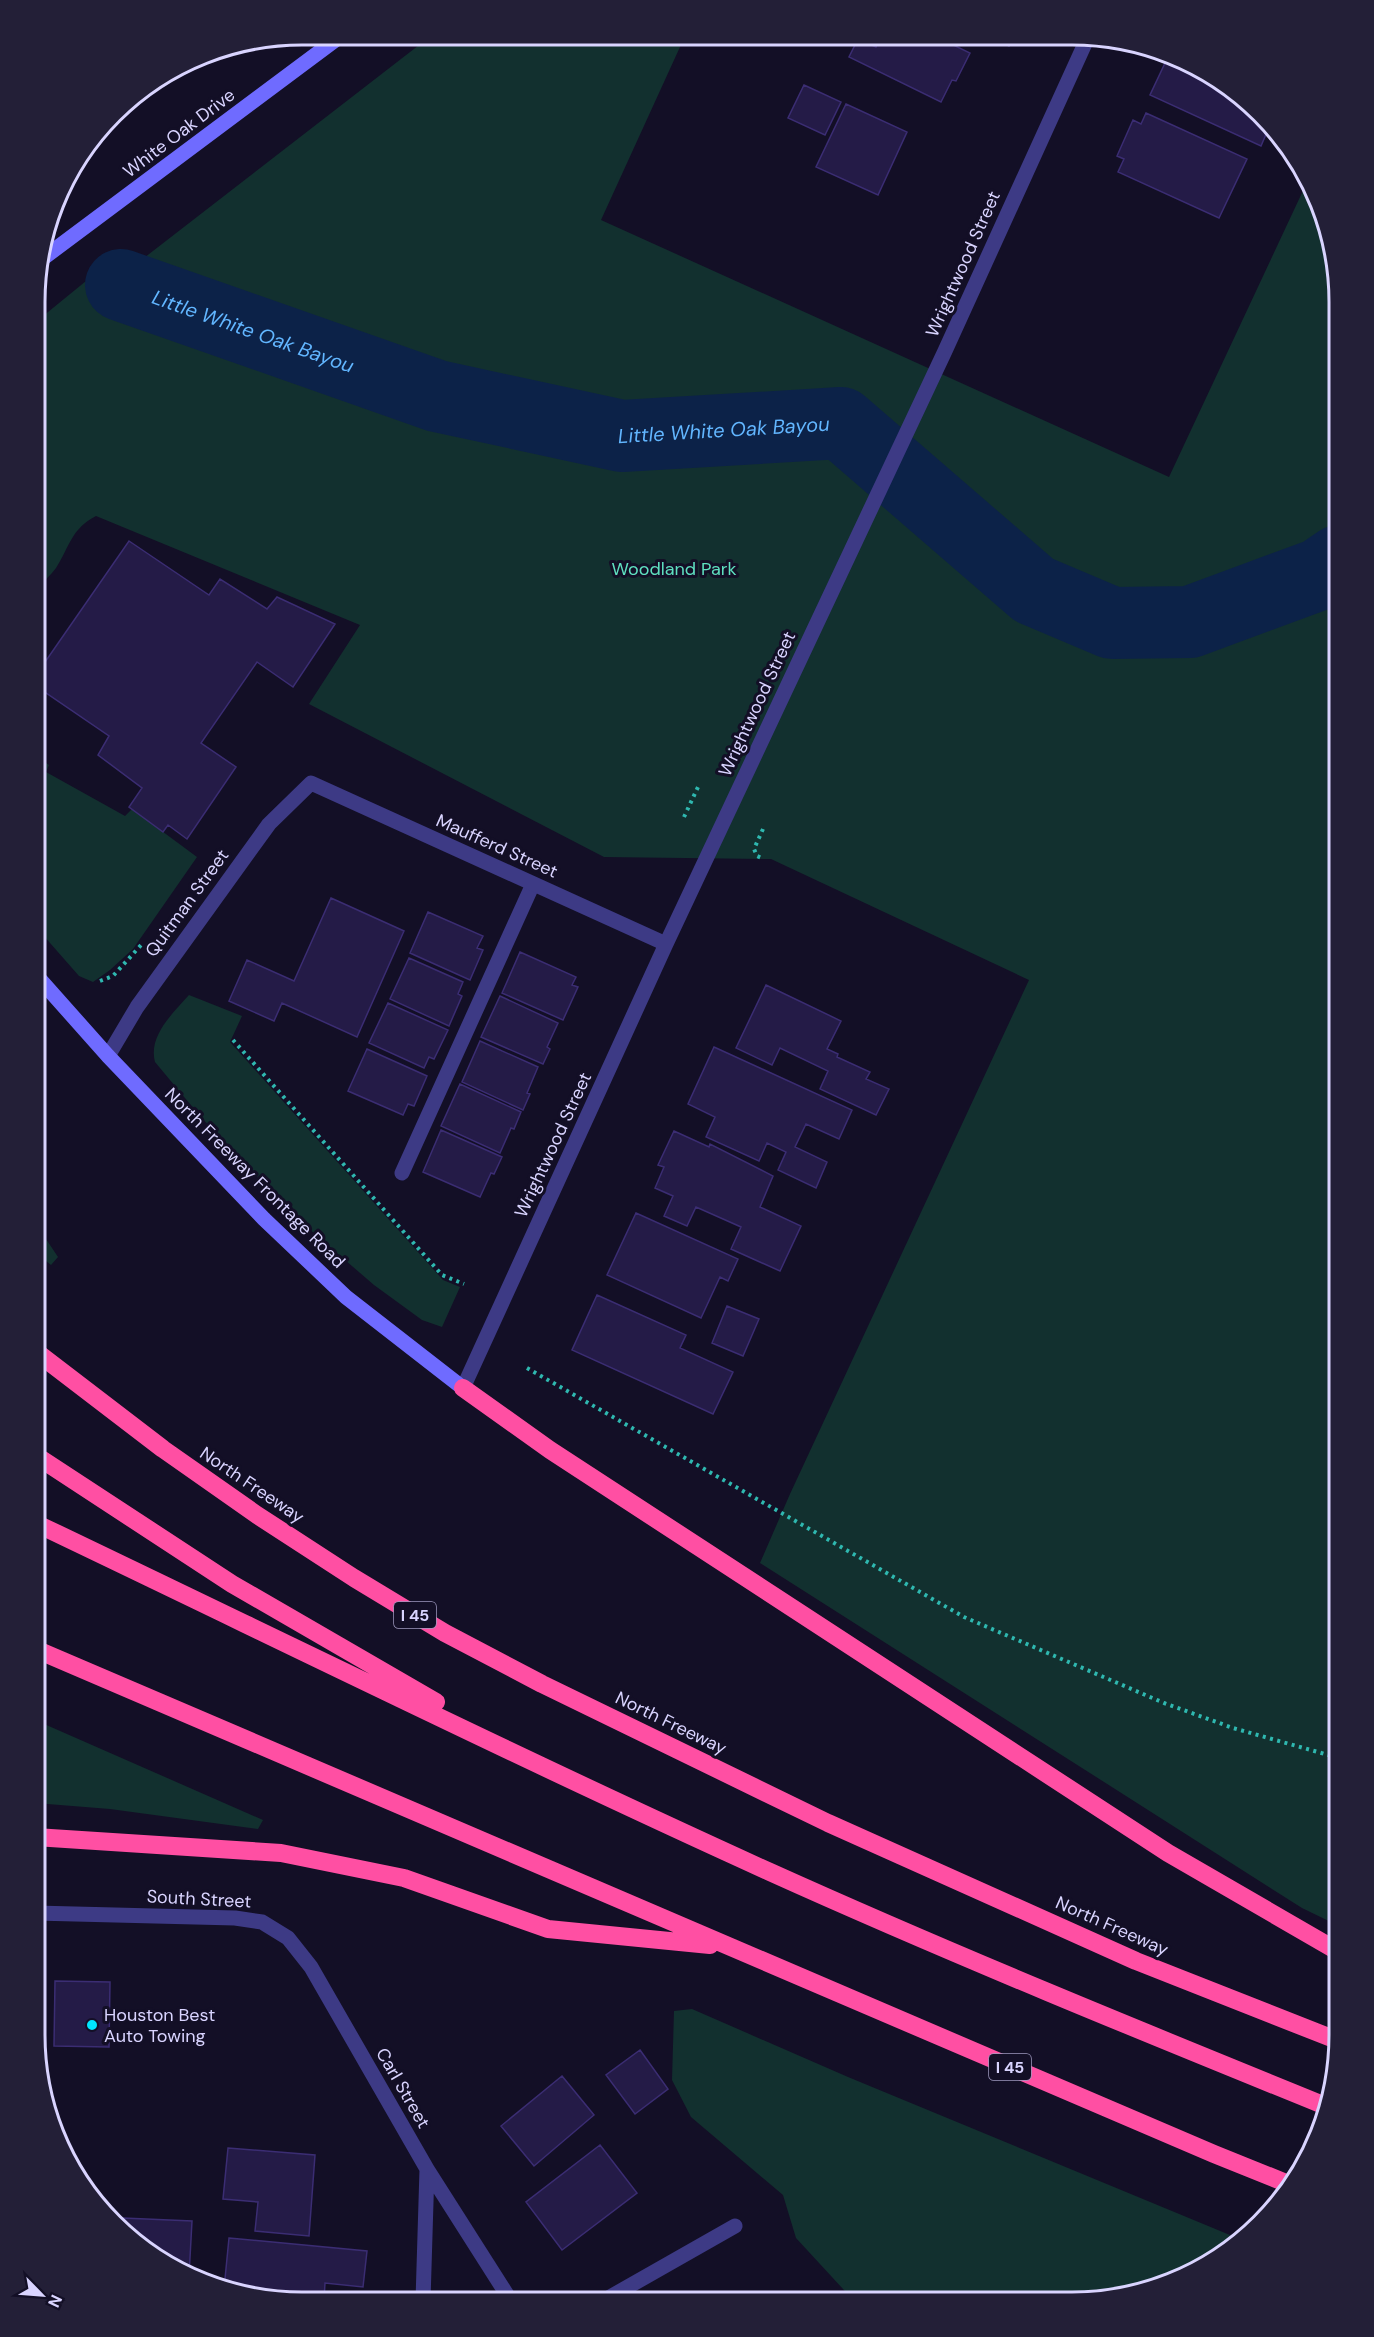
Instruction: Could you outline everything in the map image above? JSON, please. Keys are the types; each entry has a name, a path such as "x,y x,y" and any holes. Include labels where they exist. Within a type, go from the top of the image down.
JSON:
{"highway":[{"name":"North Freeway","path":"45,1359 163,1449 257,1515 354,1578 455,1638 542,1684 828,1823 1136,1961 1329,2037"},
{"path":"463,1389 550,1450 1168,1853 1329,1946"},
{"path":"45,1462 134,1522 242,1590 421,1694 665,1824"},
{"path":"45,1528 774,1874 1122,2024 1320,2104"},
{"name":"I 45","path":"45,1653 1203,2150 1283,2182"},
{"path":"45,1838 281,1853 404,1878 548,1929 730,1947"}],"main road":[{"name":"White Oak Drive","path":"50,253 329,45"},
{"name":"North Freeway Frontage Road","path":"45,985 108,1056 264,1219 346,1297 463,1389"}],"street":[{"name":"Wrightwood Street","path":"463,1389 666,944 945,351 1084,46"},
{"name":"Maufferd Street","path":"311,783 666,944"},
{"name":"Quitman Street","path":"108,1056 137,1007 268,824 311,783"},
{"path":"402,1173 533,884"},
{"name":"South Street","path":"45,1913 235,1917 262,1922 288,1938 311,1966 345,2026"},
{"name":"Carl Street","path":"345,2026 427,2169 505,2292"},
{"path":"423,2292 427,2169"},
{"path":"619,2292 735,2226"}],"path":[{"path":"684,818 698,787"},
{"path":"763,829 754,849 758,856 764,859"},
{"path":"100,981 113,976 142,944"},
{"path":"233,1040 442,1275 464,1284"},
{"path":"527,1368 964,1617 1164,1703 1233,1728 1329,1755"}],"green space":[{"name":"Woodland Park","path":"419,45 681,45 601,220 1169,477 1304,189 1324,252 1329,302 1329,1921 1302,1908 760,1563 1029,980 771,859 604,857 309,704 360,625 96,516 76,532 56,568 45,580 45,314 113,259 131,268"},
{"path":"45,762 49,765 46,772 125,816 132,809 197,857 133,949 93,982 79,976 45,937"},
{"path":"189,995 242,1016 230,1042 443,1280 460,1287 442,1327 422,1320 374,1285 294,1216 200,1116 155,1062 154,1052 158,1034 169,1017"},
{"path":"45,1238 58,1257 51,1265 45,1260"},
{"path":"45,1724 263,1820 258,1829 110,1809 45,1804"},
{"path":"692,2009 848,2077 1232,2236 1186,2266 1139,2283 1106,2290 846,2292 796,2238 783,2195 691,2117 672,2080 674,2011"}],"building":[{"path":"855,45 876,47 877,45 953,45 970,53 956,81 952,80 941,102 849,57"},
{"path":"1165,63 1186,71 1215,88 1242,109 1266,134 1261,146 1150,95"},
{"path":"804,85 841,102 825,135 788,118"},
{"path":"846,104 907,132 878,195 816,167"},
{"path":"1146,113 1247,159 1219,218 1118,172 1124,159 1117,156 1133,120 1141,124"},
{"path":"129,541 209,595 220,579 267,609 277,597 335,624 293,687 257,662 201,743 236,767 187,839 168,825 163,832 129,807 142,788 98,755 109,736 45,692 45,662"},
{"path":"331,898 404,931 357,1037 282,1003 274,1021 229,1001 247,960 294,981"},
{"path":"428,912 483,936 477,948 483,950 470,980 410,953"},
{"path":"520,952 576,977 572,985 578,987 563,1020 502,993"},
{"path":"409,958 463,982 458,994 462,996 449,1026 390,999"},
{"path":"766,985 841,1021 827,1049 838,1054 837,1057 870,1072 866,1079 889,1089 876,1115 820,1089 828,1071 780,1048 772,1065 736,1048"},
{"path":"500,996 558,1023 547,1047 550,1049 543,1064 481,1037"},
{"path":"388,1003 448,1030 434,1059 429,1057 424,1068 369,1043"},
{"path":"480,1041 538,1067 527,1093 530,1094 523,1110 462,1082"},
{"path":"714,1047 852,1110 839,1139 806,1124 795,1147 827,1162 816,1188 778,1170 786,1152 767,1143 759,1161 706,1137 715,1117 688,1104"},
{"path":"367,1049 427,1076 414,1106 408,1104 403,1115 348,1091"},
{"path":"460,1084 521,1112 500,1153 441,1126"},
{"path":"441,1130 502,1157 494,1174 491,1173 480,1197 423,1172"},
{"path":"674,1131 709,1147 710,1144 773,1176 760,1207 801,1226 780,1271 731,1249 741,1227 696,1207 687,1226 664,1216 673,1196 655,1188 664,1167 658,1165"},
{"path":"636,1213 738,1259 728,1281 720,1277 701,1318 607,1275"},
{"path":"597,1295 686,1335 680,1348 733,1372 713,1414 572,1350"},
{"path":"727,1306 759,1319 743,1356 712,1343"},
{"path":"55,1981 110,1982 109,2047 54,2046"},
{"path":"640,2050 668,2089 635,2114 606,2075"},
{"path":"562,2076 594,2115 534,2166 501,2126"},
{"path":"600,2145 637,2193 562,2250 526,2202"},
{"path":"228,2148 315,2155 309,2236 255,2231 258,2202 223,2199"},
{"path":"123,2220 192,2221 190,2267 159,2249"},
{"path":"229,2238 367,2251 363,2287 325,2283 324,2292 302,2292 268,2290 225,2280"}],"waterway":[{"name":"Little White Oak Bayou","path":"121,285 437,396 622,436 841,423 1034,590 1112,623 1190,622 1320,574 1329,568"}],"place":[{"name":"Houston Best Auto Towing","path":"92,2025"}]}
